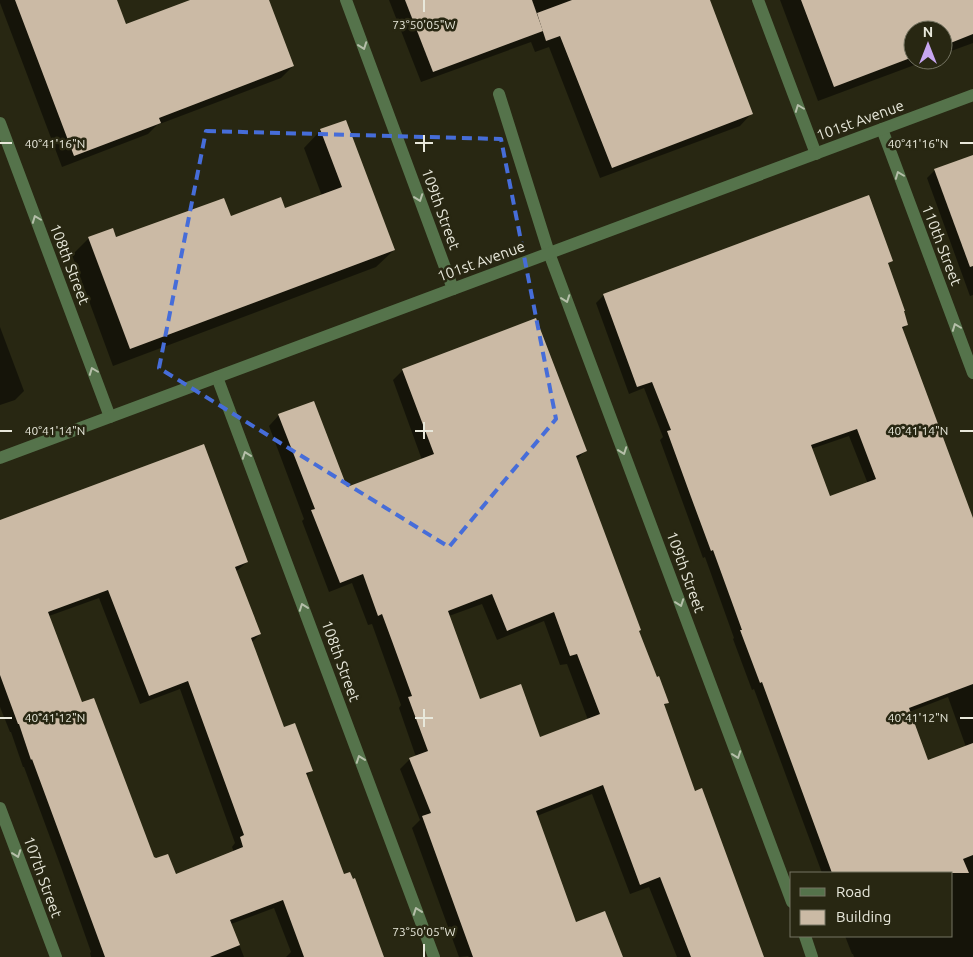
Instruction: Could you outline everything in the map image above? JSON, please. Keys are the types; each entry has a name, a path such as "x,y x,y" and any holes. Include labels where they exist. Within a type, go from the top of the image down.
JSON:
{"street":[{"name":"109th Street","path":"346,0 453,289"},
{"path":"758,0 816,154"},
{"name":"109th Street","path":"499,94 549,253 790,897"},
{"name":"101st Avenue","path":"0,458 973,95"},
{"name":"108th Street","path":"0,123 110,417"},
{"name":"110th Street","path":"882,129 973,373"},
{"name":"108th Street","path":"217,377 434,957"},
{"name":"107th Street","path":"0,808 56,957"},
{"path":"804,937 812,957"}],"highlighted area":[{"path":"206,131 501,139 556,419 449,547 159,368"}],"building":[{"path":"15,0 117,0 126,24 190,0 269,0 294,66 159,118 161,123 74,156"},
{"path":"405,0 532,0 543,31 433,72"},
{"path":"572,0 710,0 753,114 612,168 560,36 546,41 537,13"},
{"path":"801,0 973,0 973,34 953,42 953,20 903,20 903,61 834,87"},
{"path":"346,120 395,250 130,349 88,237 113,228 116,237 224,198 231,216 281,197 285,208 342,187 320,129"},
{"path":"973,155 973,266 970,267 934,169"},
{"path":"869,195 893,261 888,263 908,325 902,327 973,518 973,684 909,708 928,760 973,743 973,855 963,859 969,873 832,872 667,431 671,430 652,382 637,387 603,294","holes":["857,429 876,479 830,496 811,445"]},
{"path":"536,318 587,451 576,456 641,630 639,631 669,703 664,704 695,791 702,788 764,957 691,957 660,877 640,885 603,785 536,811 576,922 605,911 623,957 473,957 422,816 431,813 409,758 428,751 408,697 412,696 382,614 378,616 363,574 340,583 311,510 315,509 278,414 314,401 347,487 434,454 402,369","holes":["492,594 507,631 554,612 570,656 577,654 600,714 540,737 521,684 480,699 448,611"]},
{"path":"204,444 248,562 235,567 261,634 251,638 284,727 295,723 313,771 306,773 344,874 350,872 353,879 355,878 384,957 304,957 283,900 230,920 240,945 210,957 105,957 0,675 0,520","holes":["108,590 149,696 188,681 244,835 240,837 243,847 176,874 168,854 154,857 94,698 82,702 48,612"]}]}
